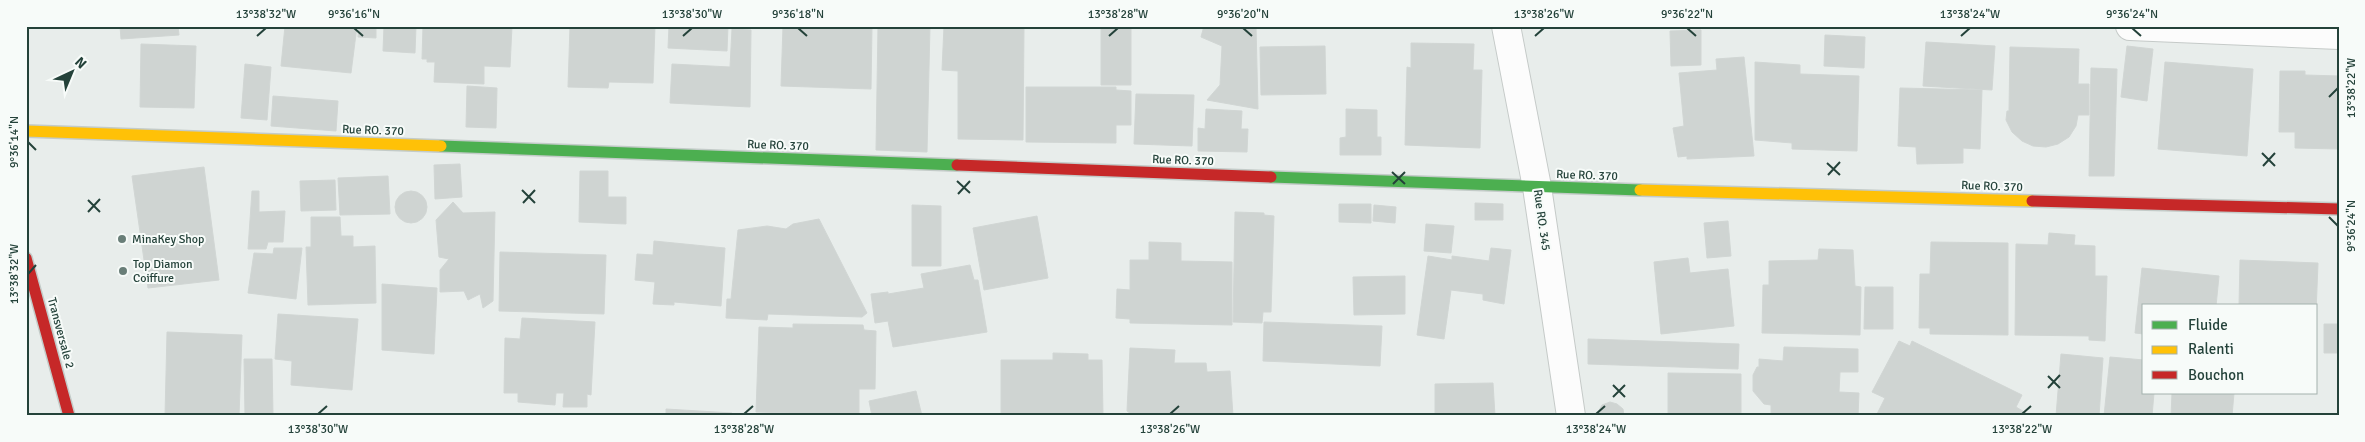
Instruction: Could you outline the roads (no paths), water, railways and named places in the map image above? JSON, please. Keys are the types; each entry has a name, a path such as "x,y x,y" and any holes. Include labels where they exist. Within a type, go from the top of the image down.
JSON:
{"street":[{"name":"Rue RO. 345","path":"1506,26 1538,187 1571,416"},
{"path":"2130,26 2339,35"},
{"name":"Rue RO. 370","path":"26,130 1538,187 2339,209"},
{"name":"Transversale 2","path":"26,258 69,416"}],"place":[{"name":"MinaKey Shop","path":"122,239"},
{"name":"Top Diamon Coiffure","path":"123,271"}]}
